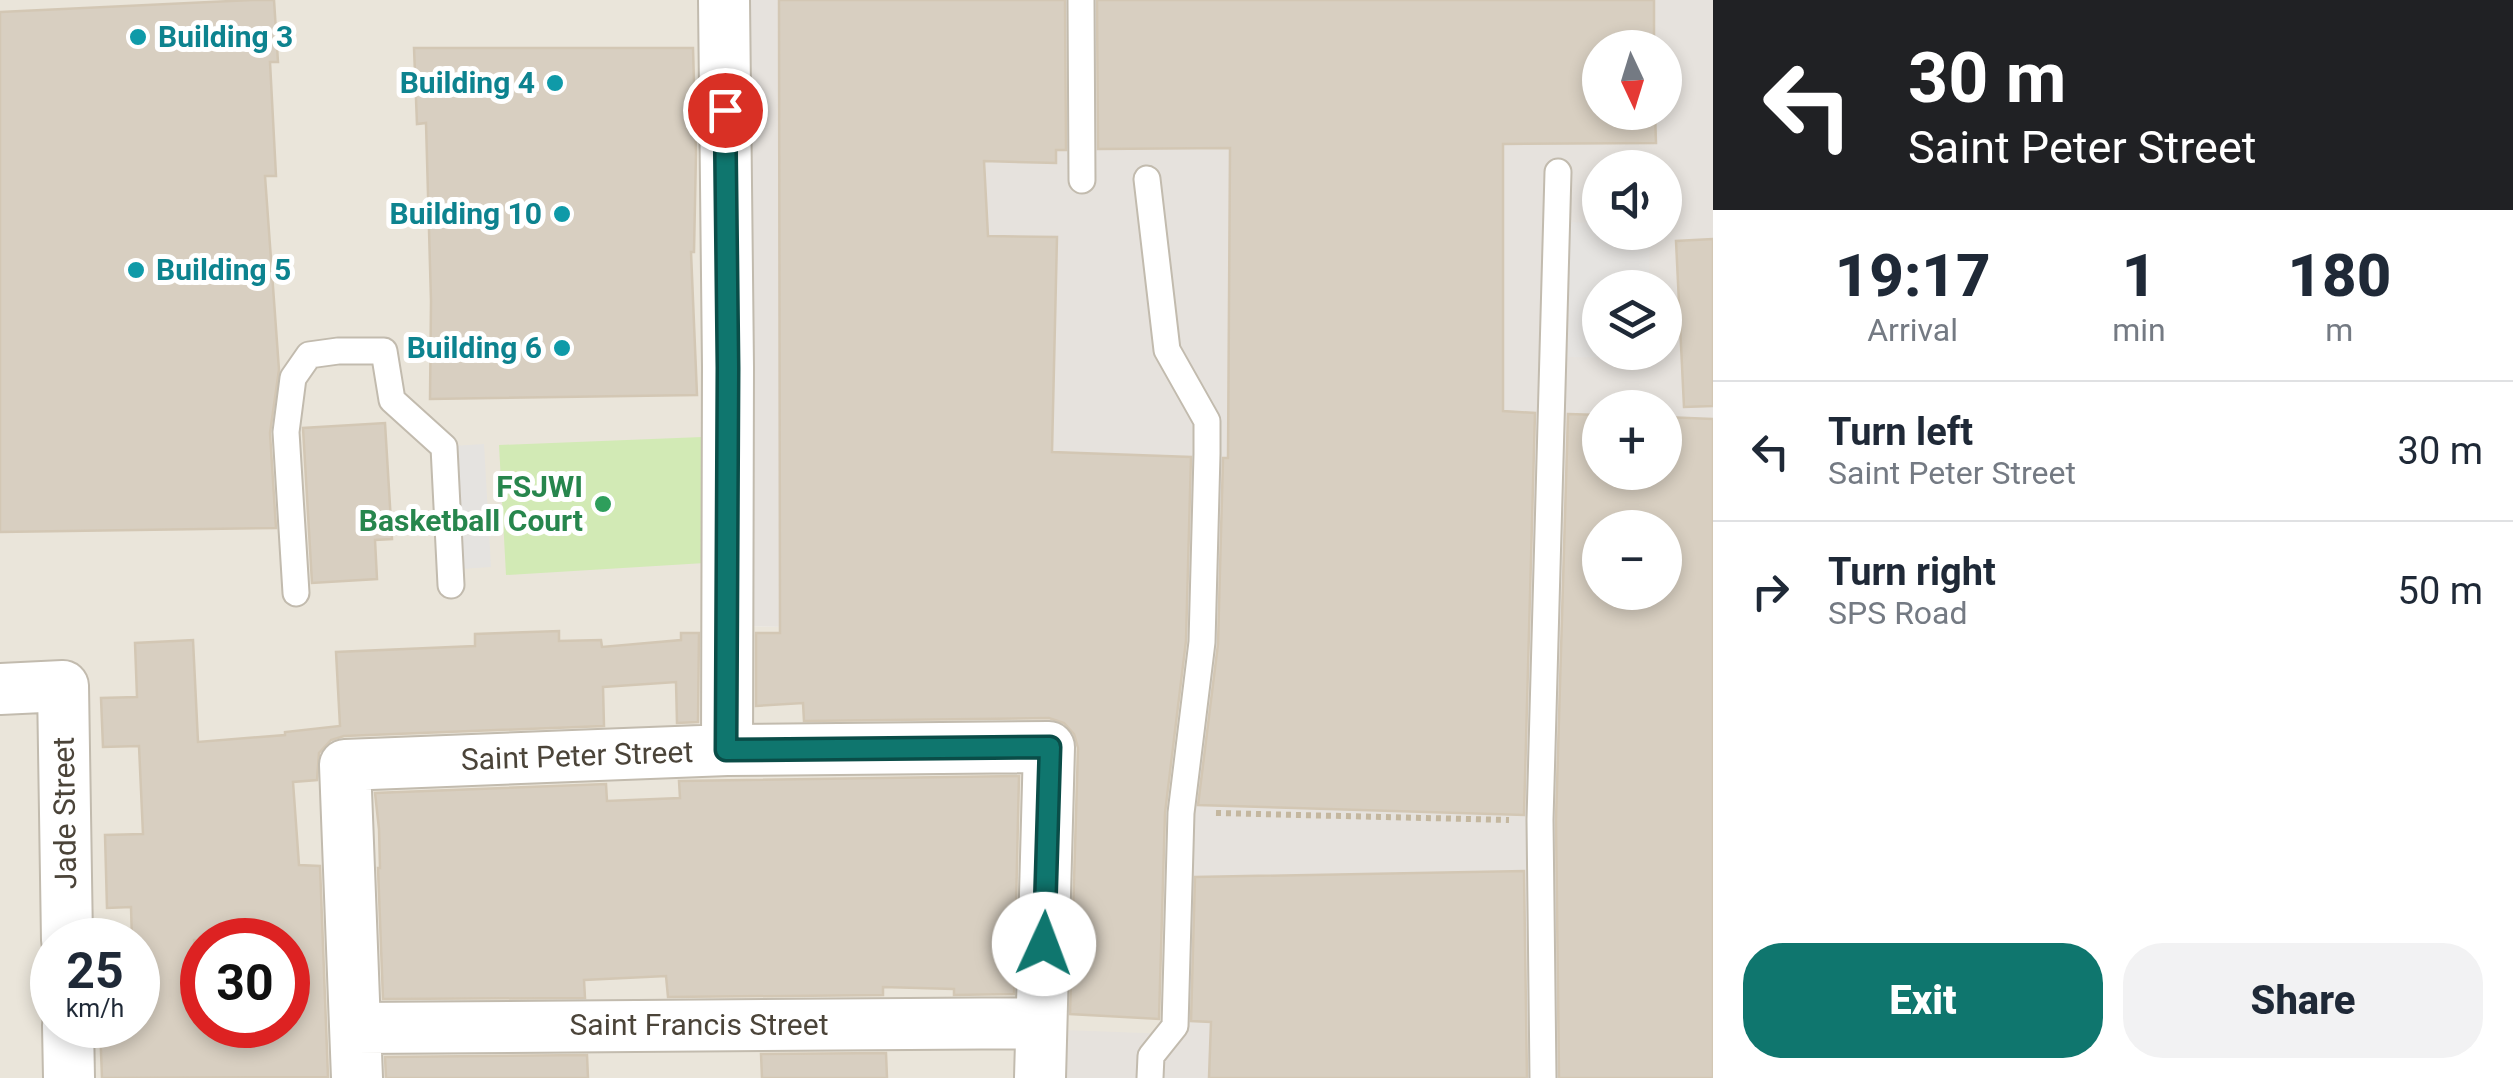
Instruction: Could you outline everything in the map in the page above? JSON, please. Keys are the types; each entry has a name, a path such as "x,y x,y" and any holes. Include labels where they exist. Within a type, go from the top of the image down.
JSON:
{"street":[{"path":"724,0 728,368 726,750"},
{"name":"Jade Street","path":"0,689 63,686 67,918"},
{"name":"Saint Peter Street","path":"356,1028 345,766 726,750 1050,747 1041,1022"},
{"path":"1040,1078 1041,1022"},
{"name":"Saint Francis Street","path":"356,1028 1041,1022"},
{"path":"356,1028 357,1078"},
{"path":"68,1048 69,1078"}],"lane":[{"path":"1080,0 1082,180"},
{"path":"1543,1078 1540,820 1558,172"},
{"path":"1148,179 1167,350 1207,421 1202,642 1181,813 1176,1026 1152,1056 1150,1078"},
{"path":"296,592 286,432 293,378 309,355 338,351 384,350 392,400 444,447 451,586"}],"path":[{"path":"1181,813 1540,820"}],"shaded area":[{"path":"0,0 703,0 701,620 739,626 1189,636 1171,1034 1061,1078 0,1078"},
{"path":"738,0 1713,0 1713,1078 1061,1078 1062,1030 1171,1034 1189,636 739,626"},
{"path":"1569,222 1582,222 1582,250 1650,250 1649,270 1582,270 1582,357 1567,357"},
{"path":"484,444 491,567 460,569 453,446"}],"green space":[{"name":"FSJWI Basketball Court","path":"702,437 705,563 506,575 499,445"}],"building":[{"path":"274,0 278,62 270,62 276,176 265,176 279,370 270,433 276,528 0,532 0,12"},
{"path":"779,0 1065,0 1066,150 1056,150 1056,163 984,161 988,236 1057,237 1052,452 1191,457 1186,641 1165,813 1159,1019 1070,1014 1078,748 1074,734 1064,723 1049,718 804,721 803,703 756,706 756,633 780,633"},
{"path":"1097,0 1654,0 1654,30 1582,30 1582,130 1656,130 1656,143 1503,144 1503,411 1535,413 1524,815 1198,805 1218,644 1223,458 1228,458 1230,148 1098,149"},
{"path":"414,48 693,48 696,153 691,252 697,395 430,399 426,123 417,124"},
{"path":"1713,239 1713,406 1684,407 1682,270 1677,270 1676,250 1682,250 1682,241"},
{"path":"1568,414 1582,414 1582,490 1682,490 1682,418 1713,419 1713,1078 1559,1078 1556,820"},
{"path":"385,423 392,539 375,540 377,579 312,583 303,428"},
{"path":"559,631 559,641 601,640 602,647 681,640 681,633 699,633 698,722 677,723 676,682 603,687 604,726 344,736 331,740 319,753 317,780 293,782 299,865 320,866 328,1077 102,1078 101,1048 160,1048 160,918 131,918 131,907 107,908 105,835 143,834 139,746 103,747 101,698 137,697 135,643 193,640 198,742 340,726 336,652 475,646 475,634"},
{"path":"1019,776 1014,994 954,995 954,989 883,987 883,995 668,997 666,976 584,980 585,998 383,999 375,793 606,784 607,801 680,798 679,781"},
{"path":"1524,871 1527,1078 1209,1078 1211,1022 1191,1021 1195,877"},
{"path":"886,1053 887,1078 762,1078 761,1054"},
{"path":"587,1055 588,1078 386,1078 385,1057"}],"place":[{"name":"Building 3","path":"138,37"},
{"name":"Building 4","path":"555,83"},
{"name":"Building 10","path":"562,214"},
{"name":"Building 5","path":"136,270"},
{"name":"Building 6","path":"562,348"},
{"name":"FSJWI Basketball Court","path":"603,504"}],"route":[{"path":"725,110 726,750 1050,747 1044,944"}]}
